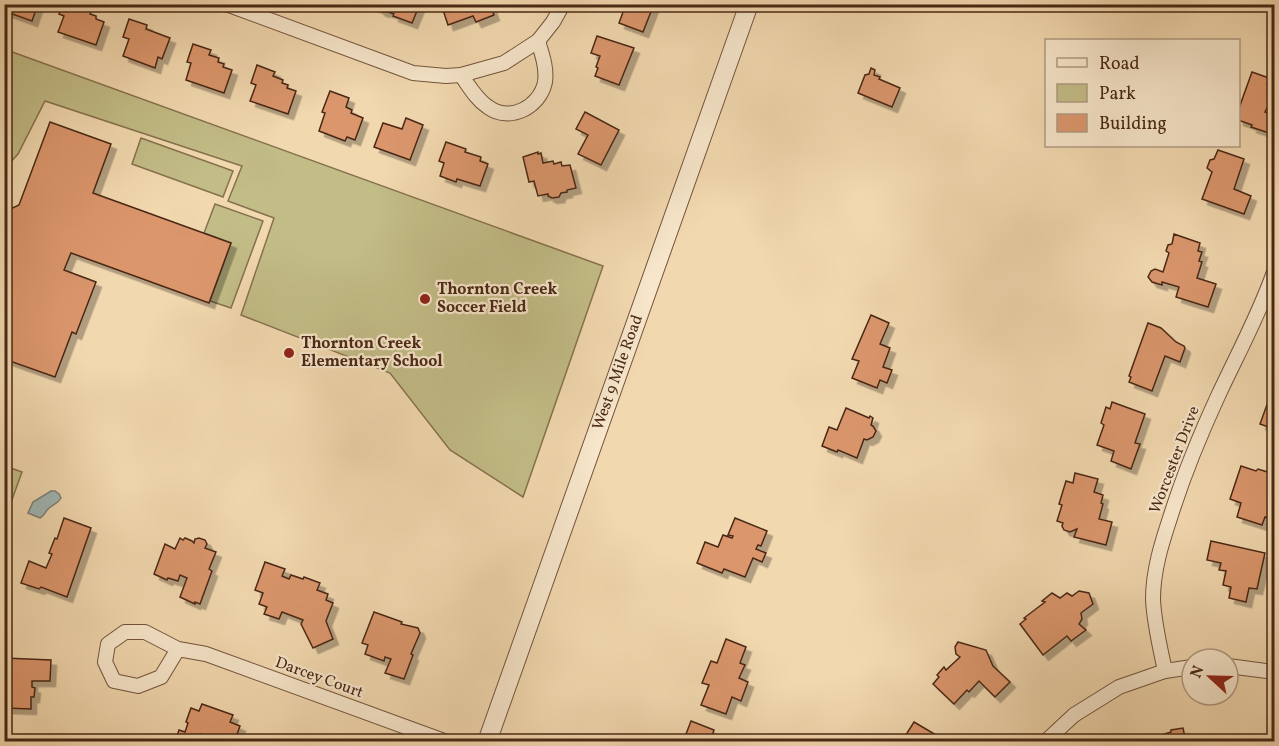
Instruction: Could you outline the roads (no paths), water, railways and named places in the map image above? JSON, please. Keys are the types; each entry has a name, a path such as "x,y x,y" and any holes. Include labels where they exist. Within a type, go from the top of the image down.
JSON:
{"street":[{"path":"226,4 413,73 446,76 461,75 504,63 538,41 554,22 563,4"},
{"name":"West 9 Mile Road","path":"487,741 749,4"},
{"path":"461,75 477,98 489,108 503,113 518,113 528,108 538,98 545,82 545,65 538,41"},
{"name":"Worcester Drive","path":"1165,671 1155,624 1153,598 1159,552 1198,441 1275,272"},
{"name":"Darcey Court","path":"178,649 161,677 138,686 114,681 105,662 108,644 125,632 145,632 178,649 206,654 447,741"},
{"path":"1240,668 1275,672"},
{"path":"1045,741 1074,715 1119,687 1165,671 1180,669"}],"water":[{"path":"51,491 59,494 61,498 58,502 40,518 28,513 33,502"}],"place":[{"name":"Thornton Creek Soccer Field","path":"425,299"},
{"name":"Thornton Creek Elementary School","path":"289,353"}]}
